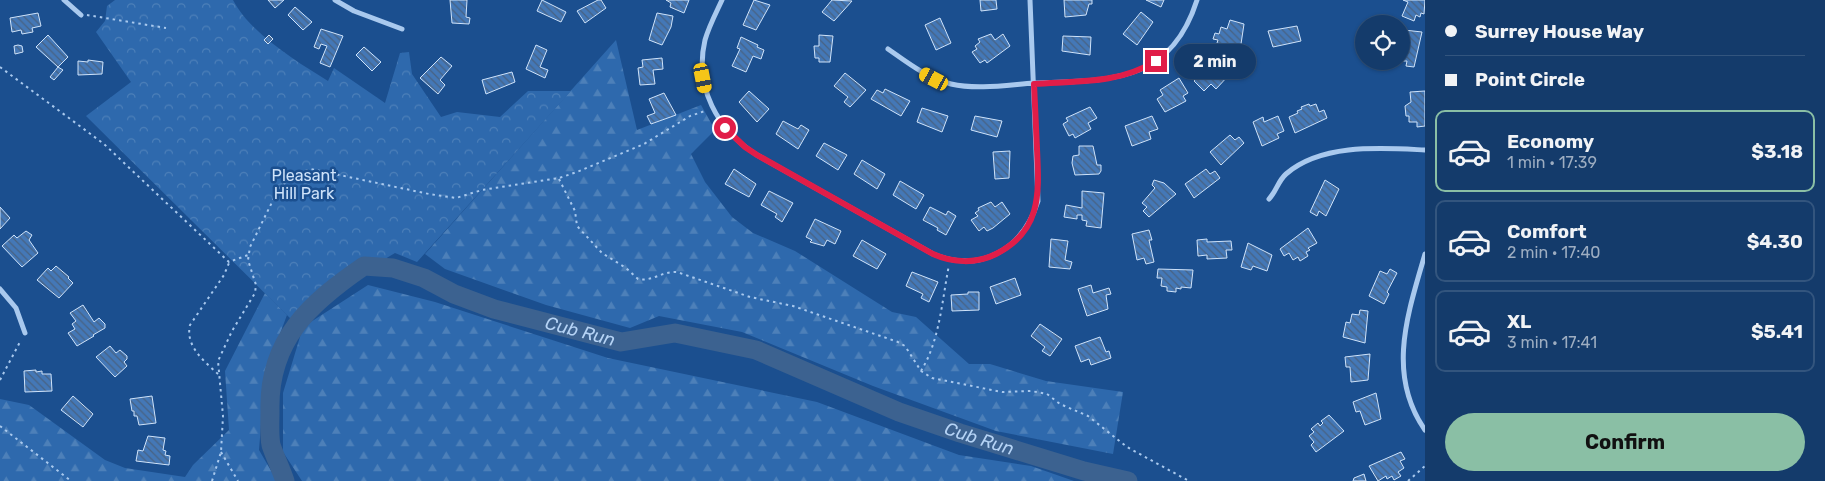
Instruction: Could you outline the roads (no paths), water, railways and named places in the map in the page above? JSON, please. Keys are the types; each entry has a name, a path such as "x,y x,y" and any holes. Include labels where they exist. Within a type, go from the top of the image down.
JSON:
{"street":[{"path":"64,0 81,15"},
{"path":"335,0 354,11 402,28"},
{"path":"722,0 705,40 703,78 712,107 725,128 745,147 933,254 950,260 979,260 1003,251 1021,236 1034,214 1039,186 1030,0"},
{"path":"888,49 917,70 950,84 973,87 1106,80 1126,76 1156,61 1176,42 1190,19 1197,0"},
{"path":"1269,199 1286,174 1310,161 1332,154 1375,147 1425,150"},
{"path":"1425,254 1406,316 1402,347 1407,390 1418,420 1425,430"},
{"path":"0,289 16,308 25,333"}],"waterway":[{"name":"Cub Run","path":"285,481 271,445 270,437 271,386 276,364 296,326 310,309 326,294 364,266 393,268 424,278 454,294 494,309 621,342 675,333 756,350 899,412 1084,471 1128,481"}],"park label":[{"name":"Pleasant Hill Park","path":"304,184"}]}
